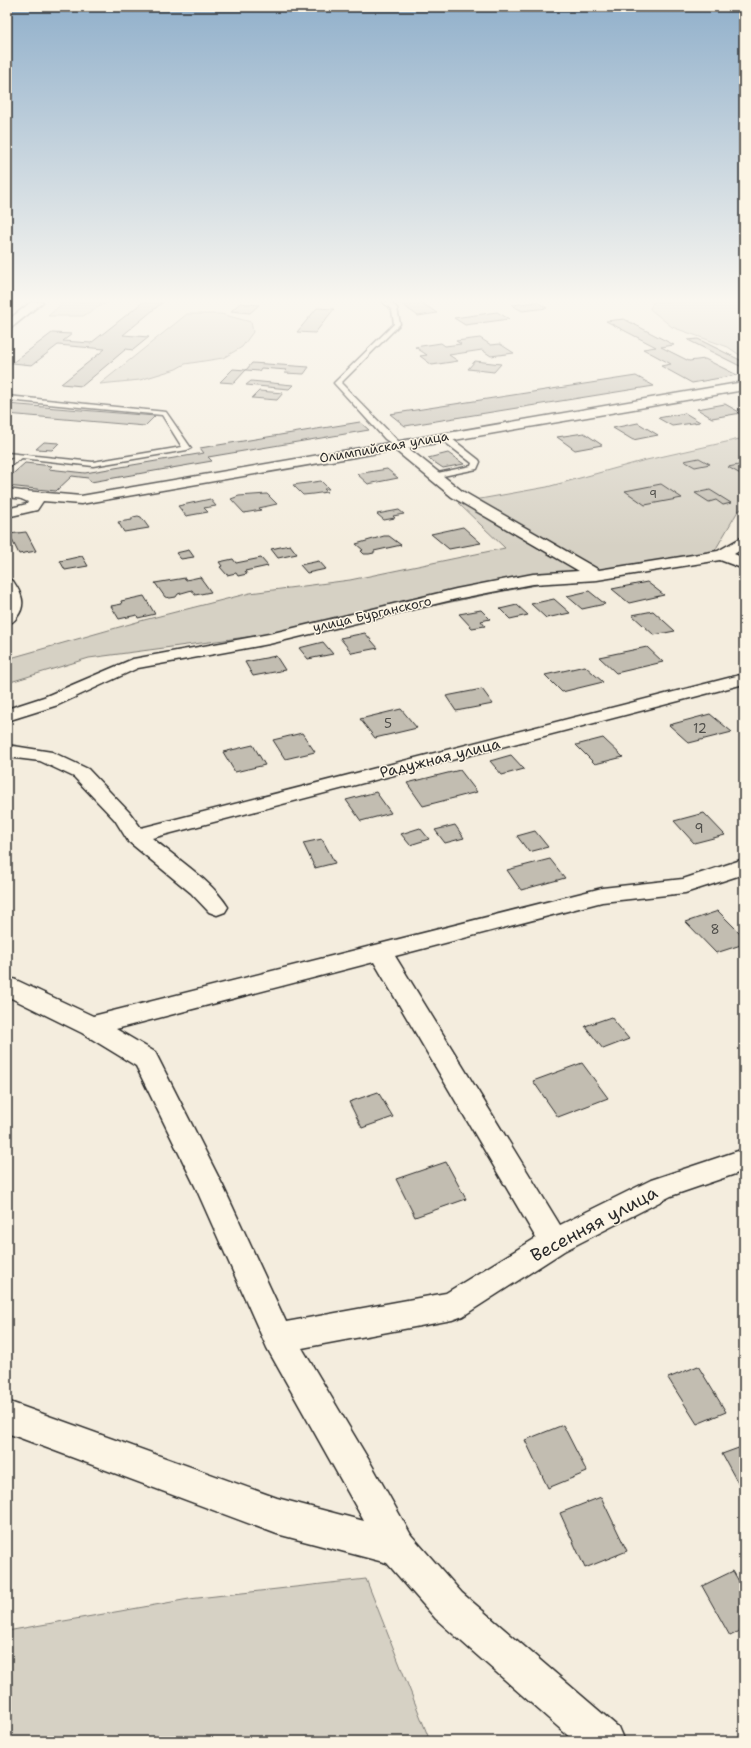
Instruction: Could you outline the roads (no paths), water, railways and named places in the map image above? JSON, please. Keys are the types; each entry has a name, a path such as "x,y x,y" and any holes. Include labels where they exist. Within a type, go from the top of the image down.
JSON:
{"street":[{"name":"Олимпийская улица","path":"7,493 81,500 744,386"},
{"path":"397,445 457,494 597,575"},
{"path":"7,513 32,507 36,500 24,495"},
{"name":"улица Бурганского","path":"7,715 51,701 133,664 269,639 463,592 533,579 597,575 722,555 744,542"},
{"path":"722,555 744,564"},
{"path":"7,584 15,596 14,611 7,619"},
{"name":"Радужная улица","path":"136,836 744,679"},
{"path":"7,751 46,756 81,773 122,816 136,836 198,888 217,907"},
{"path":"91,1026 602,895 685,886 744,866"},
{"path":"380,952 554,1242"},
{"path":"7,986 91,1026 146,1059 209,1186 278,1338 358,1474 398,1548 449,1606 604,1741"},
{"name":"Весенняя улица","path":"278,1338 452,1306 554,1242 661,1188 744,1160"},
{"path":"7,1417 277,1516 398,1548"}],"lane":[{"path":"338,384 397,445"},
{"path":"7,398 164,413 187,448 93,464 7,455"},
{"path":"436,476 474,467 476,462 444,437"},
{"path":"7,466 20,456"}]}
